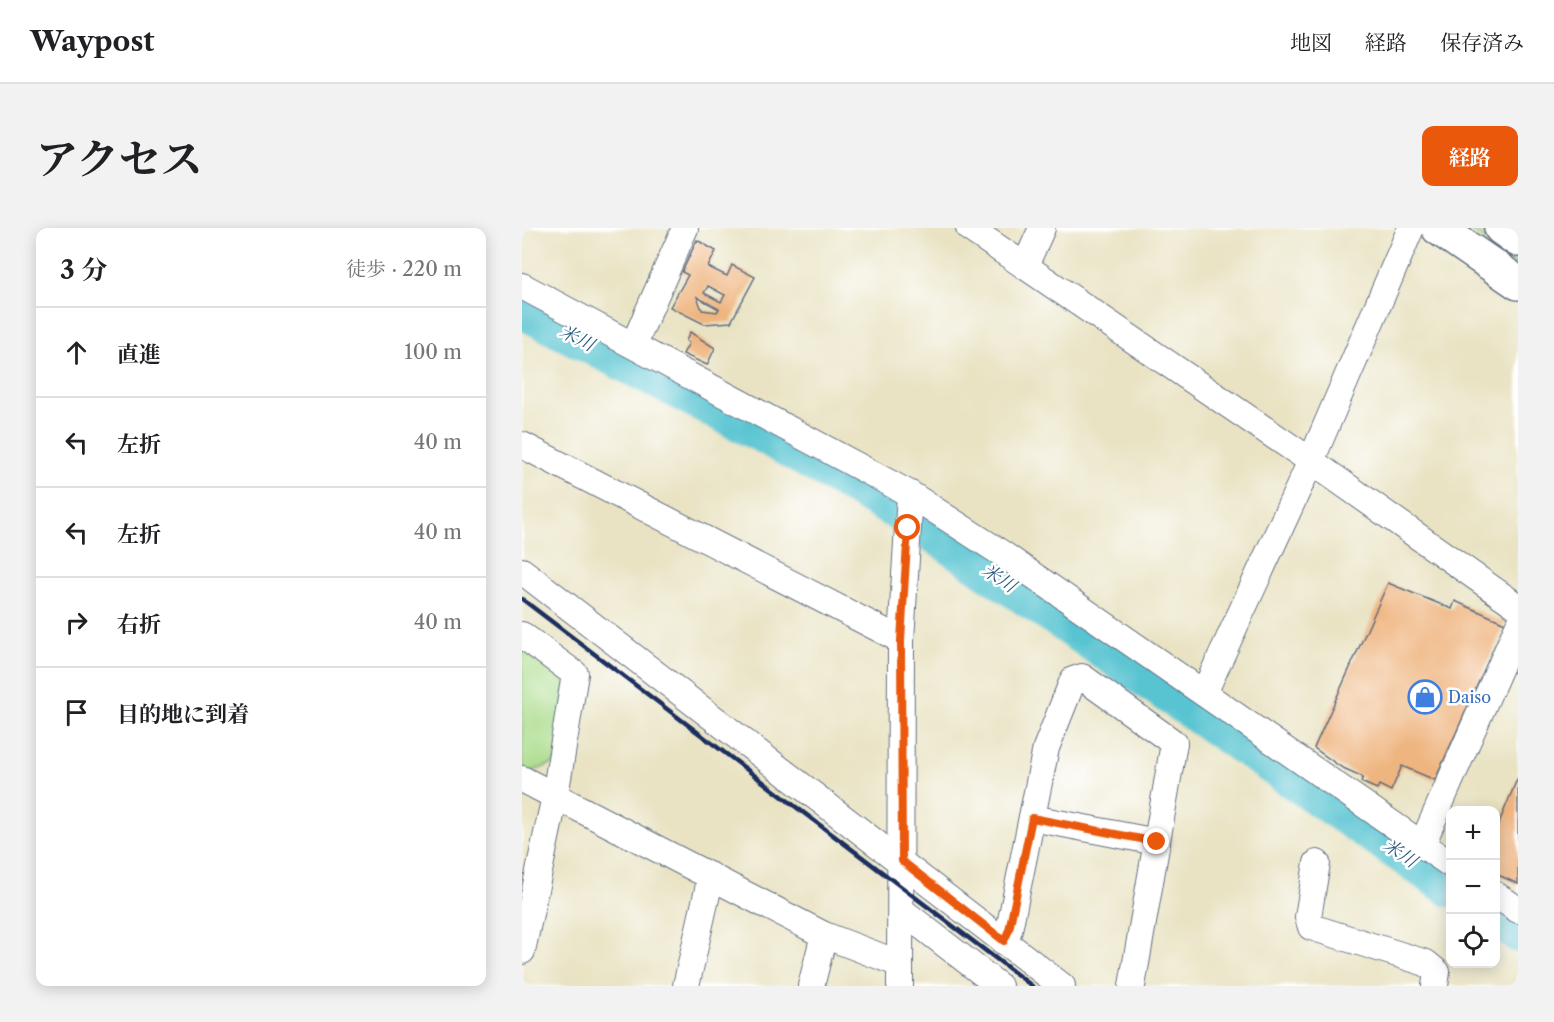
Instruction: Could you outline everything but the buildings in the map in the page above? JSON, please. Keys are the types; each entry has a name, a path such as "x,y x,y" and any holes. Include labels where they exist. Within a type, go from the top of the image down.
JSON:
{"main road":[{"path":"1438,228 1518,283"},
{"path":"1501,228 1518,240"}],"street":[{"path":"634,344 685,228"},
{"path":"969,228 1311,461 1518,607"},
{"path":"1025,266 1042,228"},
{"path":"1204,693 1311,461 1411,228"},
{"path":"522,286 634,344 909,509 1001,553 1446,861"},
{"path":"522,445 901,640"},
{"path":"522,779 900,975 901,640 909,509"},
{"path":"522,572 902,861 1062,986"},
{"path":"1422,845 1518,626"},
{"path":"522,634 575,674 555,796 522,951"},
{"path":"1004,941 1009,930 1046,748 1073,680 1082,677 1174,743 1132,986"},
{"path":"1032,818 1157,842"},
{"path":"1317,863 1308,917 1311,927 1426,963 1437,972 1435,986"},
{"path":"686,986 711,876"},
{"path":"1500,898 1518,910"},
{"path":"901,910 999,986"},
{"path":"811,986 824,935"}],"green space":[{"path":"1466,228 1472,228 1518,260 1518,267"},
{"path":"522,636 573,674 555,763 531,772 522,766"}],"waterway":[{"name":"米川","path":"522,310 771,439 922,526 1446,885"},
{"name":"米川","path":"1500,921 1518,934"}],"railway":[{"path":"522,599 1032,986"}],"place":[{"name":"Daiso","path":"1425,697"}],"route":[{"path":"908,528 901,640 902,861 1004,941 1009,930 1032,818 1157,842"}]}
